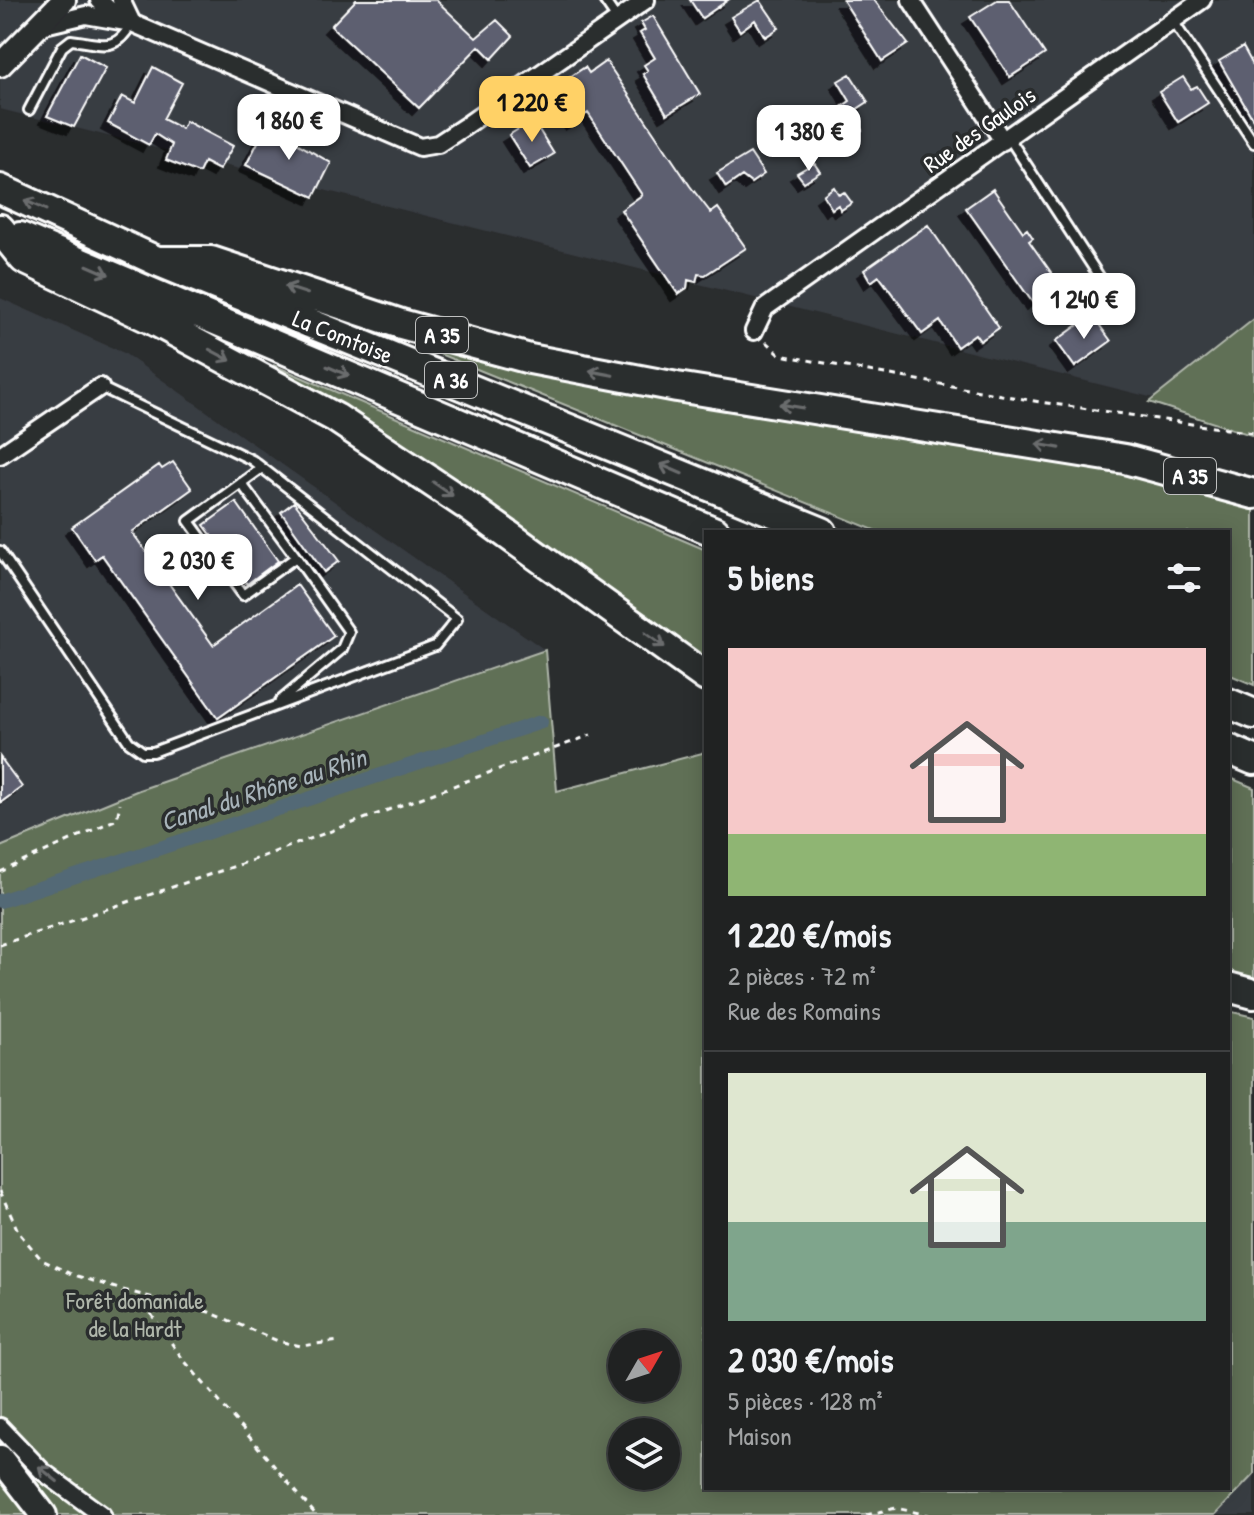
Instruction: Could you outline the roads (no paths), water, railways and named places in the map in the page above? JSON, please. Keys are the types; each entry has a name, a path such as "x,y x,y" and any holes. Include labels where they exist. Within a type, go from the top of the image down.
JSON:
{"highway":[{"name":"La Comtoise","path":"0,189 157,261 817,530"},
{"name":"La Comtoise","path":"0,229 710,530"},
{"path":"0,229 24,259 151,319 336,418 465,504 704,676"},
{"name":"A 35","path":"157,261 211,261 401,324 530,359 677,387 1125,459 1254,494"},
{"path":"1230,704 1254,714"},
{"path":"1230,750 1254,760"},
{"path":"1230,988 1254,994"}],"main road":[{"path":"4,52 37,27 64,0"},
{"path":"0,1458 44,1515"},
{"path":"0,1482 25,1515"}],"street":[{"path":"99,0 126,22 420,147 438,144 646,0"},
{"path":"121,0 126,22"},
{"path":"911,0 1006,140"},
{"name":"Rue des Gaulois","path":"754,331 765,308 1202,0"},
{"path":"37,27 74,16 126,22"},
{"path":"0,455 100,387"},
{"path":"0,1427 42,1471 102,1515"}],"lane":[{"path":"604,0 617,20"},
{"path":"1173,21 1254,143"},
{"path":"29,110 62,47 71,40 113,45 123,38 126,22"},
{"path":"1006,140 1108,290"},
{"path":"0,551 137,749 153,752 435,646 457,619 262,468 100,387"},
{"path":"262,468 189,521 243,595 296,557"},
{"path":"241,483 349,632 342,649 273,707"}],"waterway":[{"name":"Canal du Rhône au Rhin","path":"0,901 541,722"}],"park label":[{"name":"Forêt domaniale de la Hardt","path":"135,1314"}]}
